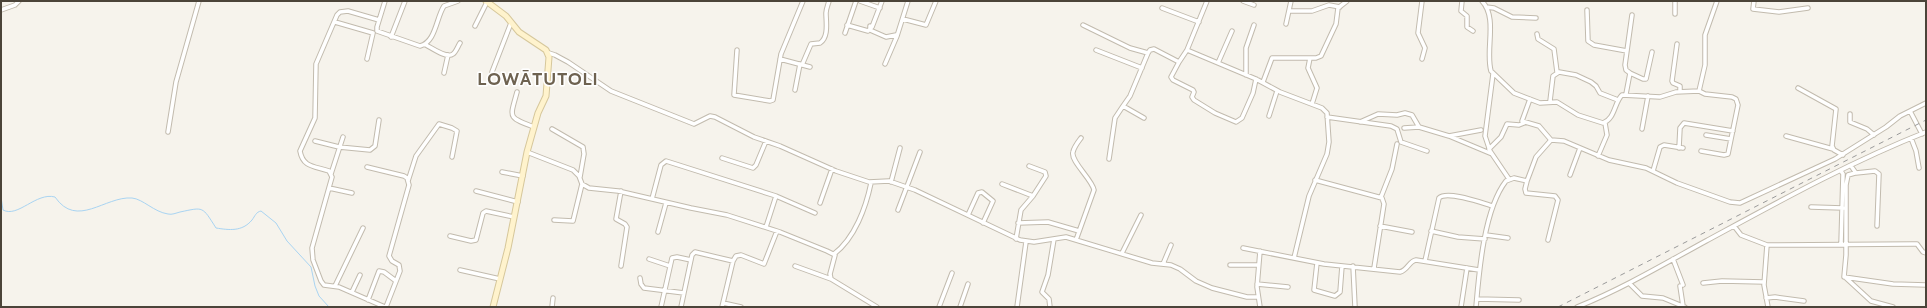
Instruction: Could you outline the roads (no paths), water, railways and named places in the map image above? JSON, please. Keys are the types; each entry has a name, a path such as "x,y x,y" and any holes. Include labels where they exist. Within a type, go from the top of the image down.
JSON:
{"street":[{"path":"1,10 14,5 19,1"},
{"path":"168,132 176,82 199,1"},
{"path":"367,59 373,33 376,30 385,1"},
{"path":"391,37 405,1"},
{"path":"426,45 430,40 444,6 458,1"},
{"path":"737,50 734,95 738,97 773,100 780,59 787,38 803,1"},
{"path":"795,90 801,64 811,44 820,43 823,41 827,24 826,11 829,1"},
{"path":"845,33 856,1"},
{"path":"860,1 880,8"},
{"path":"847,25 865,32 870,28 882,1"},
{"path":"885,64 898,36 908,1"},
{"path":"903,19 926,25 936,1"},
{"path":"1207,1 1187,50 1171,77 1173,80 1193,90 1194,92 1192,97 1194,100 1214,113 1236,122 1242,118 1253,93 1256,79"},
{"path":"1244,1 1254,5"},
{"path":"1286,24 1291,1"},
{"path":"1263,82 1269,61 1272,58 1310,58 1322,56 1336,24 1340,7 1347,1"},
{"path":"1422,1 1418,33 1425,48 1422,59"},
{"path":"1462,1 1461,11 1467,16 1467,27 1473,31"},
{"path":"1482,1 1486,7 1489,25 1489,63 1493,74 1509,90 1530,99 1543,103 1550,101 1557,102 1574,113 1600,123 1610,119 1618,100 1626,94 1660,97 1680,91 1699,91 1705,94 1736,99 1738,105 1729,152 1726,155 1701,151"},
{"path":"1675,1 1675,14"},
{"path":"1699,91 1705,64 1705,35 1717,1"},
{"path":"1754,1 1753,9 1779,12 1808,8"},
{"path":"475,26 487,2 506,16 519,32 549,53 568,62 612,91 694,124 710,116 715,117 748,134 832,169 871,183 885,180 906,187 1016,239 1026,242 1034,242 1066,237 1152,263 1176,267 1191,279 1212,288 1247,297 1258,297"},
{"path":"1289,10 1312,11 1329,5 1340,7"},
{"path":"1486,7 1494,8 1512,17 1536,18"},
{"path":"1162,8 1198,22"},
{"path":"1587,10 1588,41 1594,45 1627,51"},
{"path":"331,174 329,171 306,164 300,151 315,118 316,64 340,12 343,11 379,20"},
{"path":"1632,15 1625,68 1630,73 1646,79 1652,52"},
{"path":"335,22 373,33"},
{"path":"492,72 512,23"},
{"path":"1084,25 1120,43 1148,53"},
{"path":"1246,74 1246,48 1254,25"},
{"path":"870,28 886,37 896,35"},
{"path":"376,30 415,46 426,45 448,55 455,53 460,43"},
{"path":"1218,63 1232,31"},
{"path":"1536,34 1538,39 1554,49 1557,72 1552,80 1550,101"},
{"path":"1677,44 1672,81 1680,86 1680,91"},
{"path":"1109,159 1115,118 1130,96 1150,50 1154,49 1180,62"},
{"path":"1096,50 1142,68"},
{"path":"1187,50 1246,74 1277,91 1326,110 1328,117 1328,149 1315,180 1306,208 1294,258"},
{"path":"493,307 518,202 527,152 538,113 546,96 549,53"},
{"path":"444,73 448,55"},
{"path":"1310,58 1308,68 1317,88 1312,104"},
{"path":"780,59 810,67"},
{"path":"1557,72 1570,74 1591,82 1596,86 1600,93 1618,100"},
{"path":"1626,94 1630,73"},
{"path":"1493,74 1485,136 1489,149 1509,179"},
{"path":"1798,88 1836,109 1832,138 1833,149"},
{"path":"1268,116 1277,91"},
{"path":"517,92 512,113 513,117 516,120 534,127"},
{"path":"1642,129 1648,96"},
{"path":"1524,122 1522,121 1522,117 1530,99"},
{"path":"1548,240 1558,200 1557,197 1526,193 1525,190 1536,157 1550,140 1558,139 1598,156 1653,171 1677,182 1730,202 1740,203 1748,201 1843,155 1926,103"},
{"path":"1123,106 1144,118"},
{"path":"1577,307 1630,284 1734,226 1840,171 1924,133 1910,112"},
{"path":"1360,122 1378,114 1397,115 1405,113 1412,115 1419,127"},
{"path":"1850,114 1850,122 1867,129 1874,136"},
{"path":"1328,117 1395,127 1401,142 1427,151"},
{"path":"315,141 366,151 373,149 379,120"},
{"path":"1489,149 1501,137 1507,124 1519,125 1524,122 1539,126 1550,140"},
{"path":"1598,156 1607,135 1605,122"},
{"path":"1653,171 1660,147 1664,145 1681,148 1680,128 1684,123 1733,130"},
{"path":"343,137 331,174 329,188 312,248 312,254 321,281 324,285 335,286 352,292 385,307 400,267 397,263 390,259 389,256 407,193 408,182 416,156 439,124 457,131 452,157"},
{"path":"1404,128 1419,127 1449,136 1492,154"},
{"path":"552,129 583,147 584,154 580,178"},
{"path":"1449,136 1480,130"},
{"path":"1706,135 1731,139"},
{"path":"1786,136 1833,149 1843,155"},
{"path":"1076,240 1094,190 1091,183 1073,158 1073,152 1080,138"},
{"path":"1911,138 1916,152 1919,168"},
{"path":"722,158 752,168 756,165 766,141"},
{"path":"1374,268 1384,204 1381,197 1392,169 1397,144"},
{"path":"891,182 900,148"},
{"path":"1570,175 1580,148"},
{"path":"527,152 573,170 580,178 582,184 573,221 554,220"},
{"path":"898,210 920,152"},
{"path":"652,198 661,164 666,161 776,196 816,213"},
{"path":"1016,239 1021,210 1033,196 1046,174 1043,170 1029,166"},
{"path":"1851,166 1855,173"},
{"path":"367,167 404,176 408,182"},
{"path":"820,203 832,169"},
{"path":"1840,171 1843,174 1843,244 1846,260 1843,276 1871,301 1893,307"},
{"path":"1844,208 1847,177 1849,174 1875,171 1879,174 1877,226"},
{"path":"502,172 523,176"},
{"path":"1476,307 1479,270 1493,206 1503,184 1509,179 1527,181"},
{"path":"1315,180 1381,197"},
{"path":"831,279 830,274 834,254 844,245 863,212 871,183"},
{"path":"582,184 589,188 621,191 727,215 777,231 834,254"},
{"path":"1002,184 1033,196"},
{"path":"329,188 352,193"},
{"path":"476,191 518,202"},
{"path":"621,191 616,219 625,224 627,227 621,266"},
{"path":"968,215 978,193 982,192 993,201 983,223"},
{"path":"1425,261 1439,198 1441,196 1450,195 1493,206"},
{"path":"766,227 776,196"},
{"path":"658,232 666,202"},
{"path":"1811,207 1844,208"},
{"path":"450,236 471,241 476,240 483,213 486,211 514,217"},
{"path":"1122,253 1141,215"},
{"path":"1018,223 1053,223 1079,231"},
{"path":"1380,226 1412,232"},
{"path":"1734,226 1741,234 1767,245 1915,244 1926,253"},
{"path":"335,286 364,228"},
{"path":"741,307 723,305 734,257 738,255 761,264 766,263 777,231"},
{"path":"1431,232 1458,237 1508,238"},
{"path":"1050,307 1049,299 1042,292 1048,275 1054,239"},
{"path":"1017,307 1026,242"},
{"path":"1163,264 1171,245"},
{"path":"1767,245 1764,282 1768,307"},
{"path":"1243,248 1317,263 1400,272 1406,269 1414,260 1479,270"},
{"path":"681,307 693,253 697,251 733,262"},
{"path":"1260,251 1257,284 1260,307"},
{"path":"661,307 671,261 674,257 691,260"},
{"path":"649,259 670,266"},
{"path":"1630,284 1642,296 1663,298 1684,306 1681,286 1673,259"},
{"path":"1317,263 1314,290 1335,296 1340,292 1342,266"},
{"path":"1230,266 1258,265"},
{"path":"795,266 831,279 877,307"},
{"path":"1353,266 1355,307"},
{"path":"1461,307 1467,268"},
{"path":"460,270 500,279"},
{"path":"368,300 379,272 384,272 396,281"},
{"path":"939,307 952,273"},
{"path":"352,292 360,275"},
{"path":"640,278 640,284 644,288 684,293"},
{"path":"1846,278 1893,284 1926,285"},
{"path":"1703,283 1722,281 1764,282"},
{"path":"960,307 968,284"},
{"path":"1257,284 1288,287"},
{"path":"1766,298 1775,297 1804,301"},
{"path":"552,307 553,298"},
{"path":"1477,299 1519,300"}],"waterway":[{"path":"1,197 3,210 9,212 15,211 34,201 48,196 55,197 64,206 73,210 82,211 122,199 132,198 158,211 168,214 194,209 202,210 216,228 226,229 244,227 257,213 261,211 276,223 287,241 311,267 319,296 329,307"}],"railway":[{"path":"1558,307 1926,120"}],"district":[{"name":"LOWĀTUTOLI","path":"538,79"}]}
